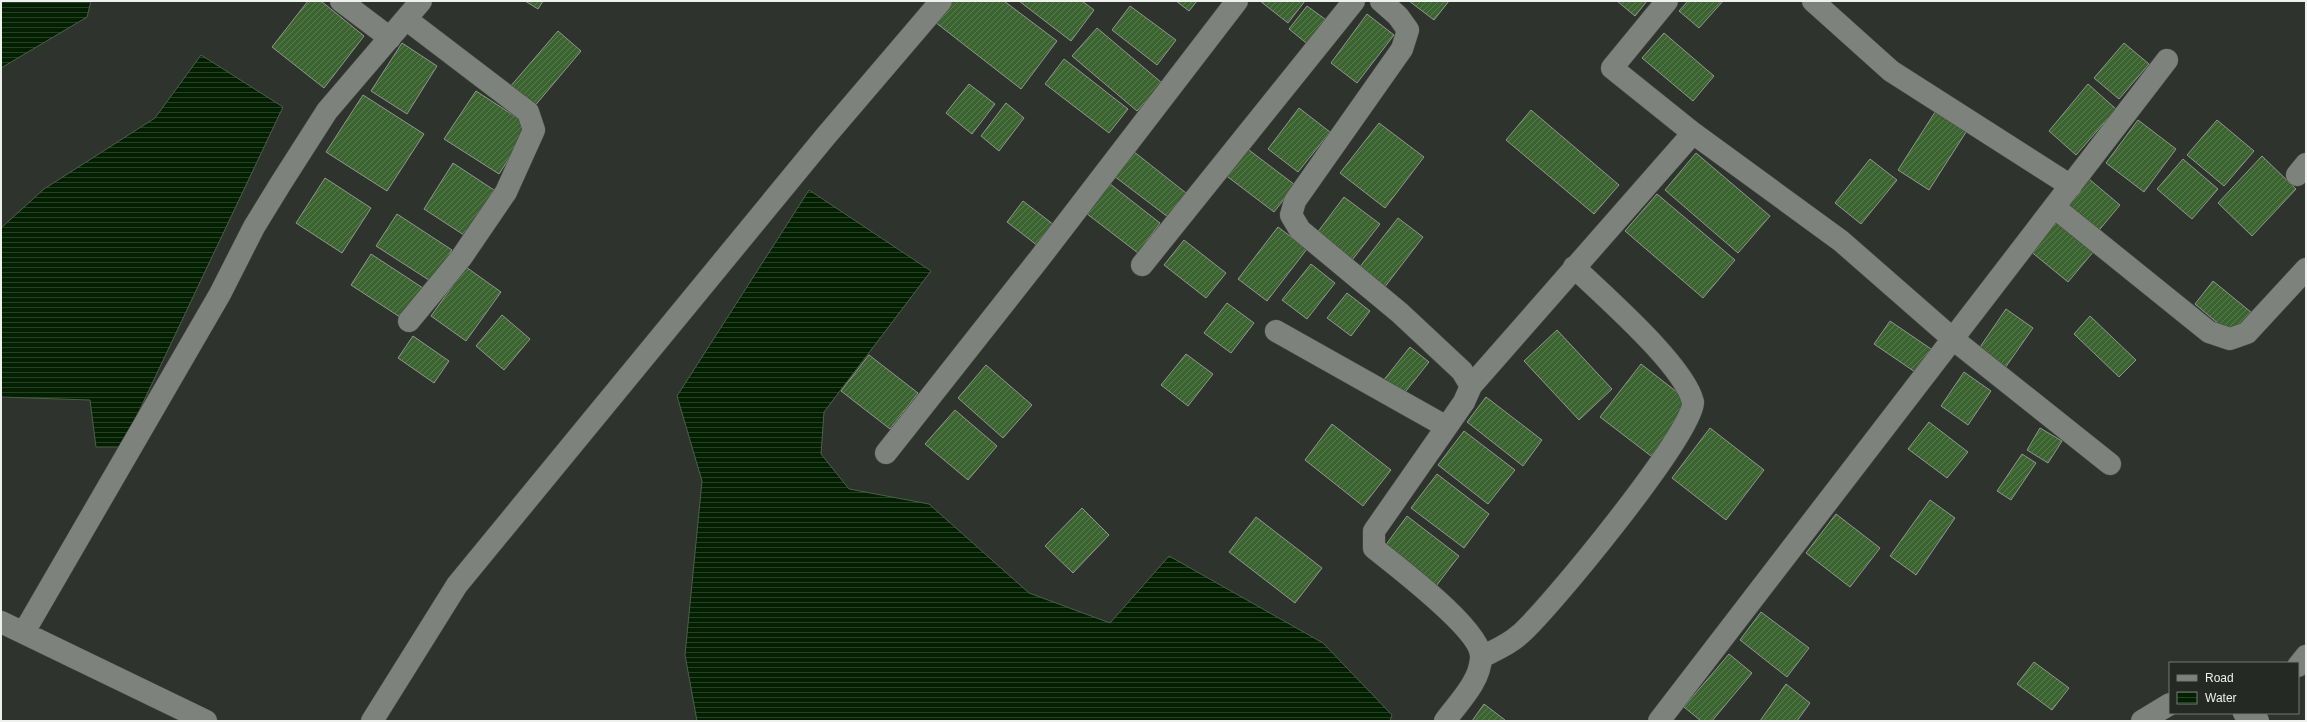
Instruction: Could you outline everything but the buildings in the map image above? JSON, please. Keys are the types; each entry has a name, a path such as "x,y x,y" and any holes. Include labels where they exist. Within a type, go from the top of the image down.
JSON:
{"street":[{"path":"341,1 390,38"},
{"path":"24,632 220,294 254,227 269,202 327,112 421,1"},
{"path":"372,721 457,585 825,136 941,1"},
{"path":"886,453 1043,253 1237,1"},
{"path":"1142,265 1354,1"},
{"path":"1381,1 1398,16 1408,30 1402,49 1295,200 1291,215 1300,230 1400,313 1462,372 1472,386"},
{"path":"1668,1 1612,68 1693,133 1841,241 1953,339 2110,464"},
{"path":"1813,1 1891,71 2071,186"},
{"path":"406,18 528,112 534,130 506,192 461,258 409,321"},
{"path":"1659,721 2167,60"},
{"path":"1445,721 1477,676 1482,657 1479,646 1449,610 1374,548 1374,531 1445,426 1464,402 1472,386 1574,267 1693,133"},
{"path":"2054,207 2209,332 2230,339 2246,333 2306,269"},
{"path":"1482,657 1518,637 1562,589 1643,488 1682,430 1693,405 1689,389 1664,357 1574,267"},
{"path":"1276,331 1445,426"},
{"path":"1,622 206,721"},
{"path":"2299,665 2306,656"},
{"path":"2142,721 2169,705"}],"water":[{"path":"1,1 91,1 87,17 1,68"},
{"path":"201,55 283,107 122,447 96,447 90,400 1,397 1,228 44,189 155,118"},
{"path":"809,190 931,271 824,412 821,454 849,489 929,504 1029,593 1110,623 1169,556 1323,643 1392,715 1390,721 697,721 685,655 702,481 677,396"}]}
